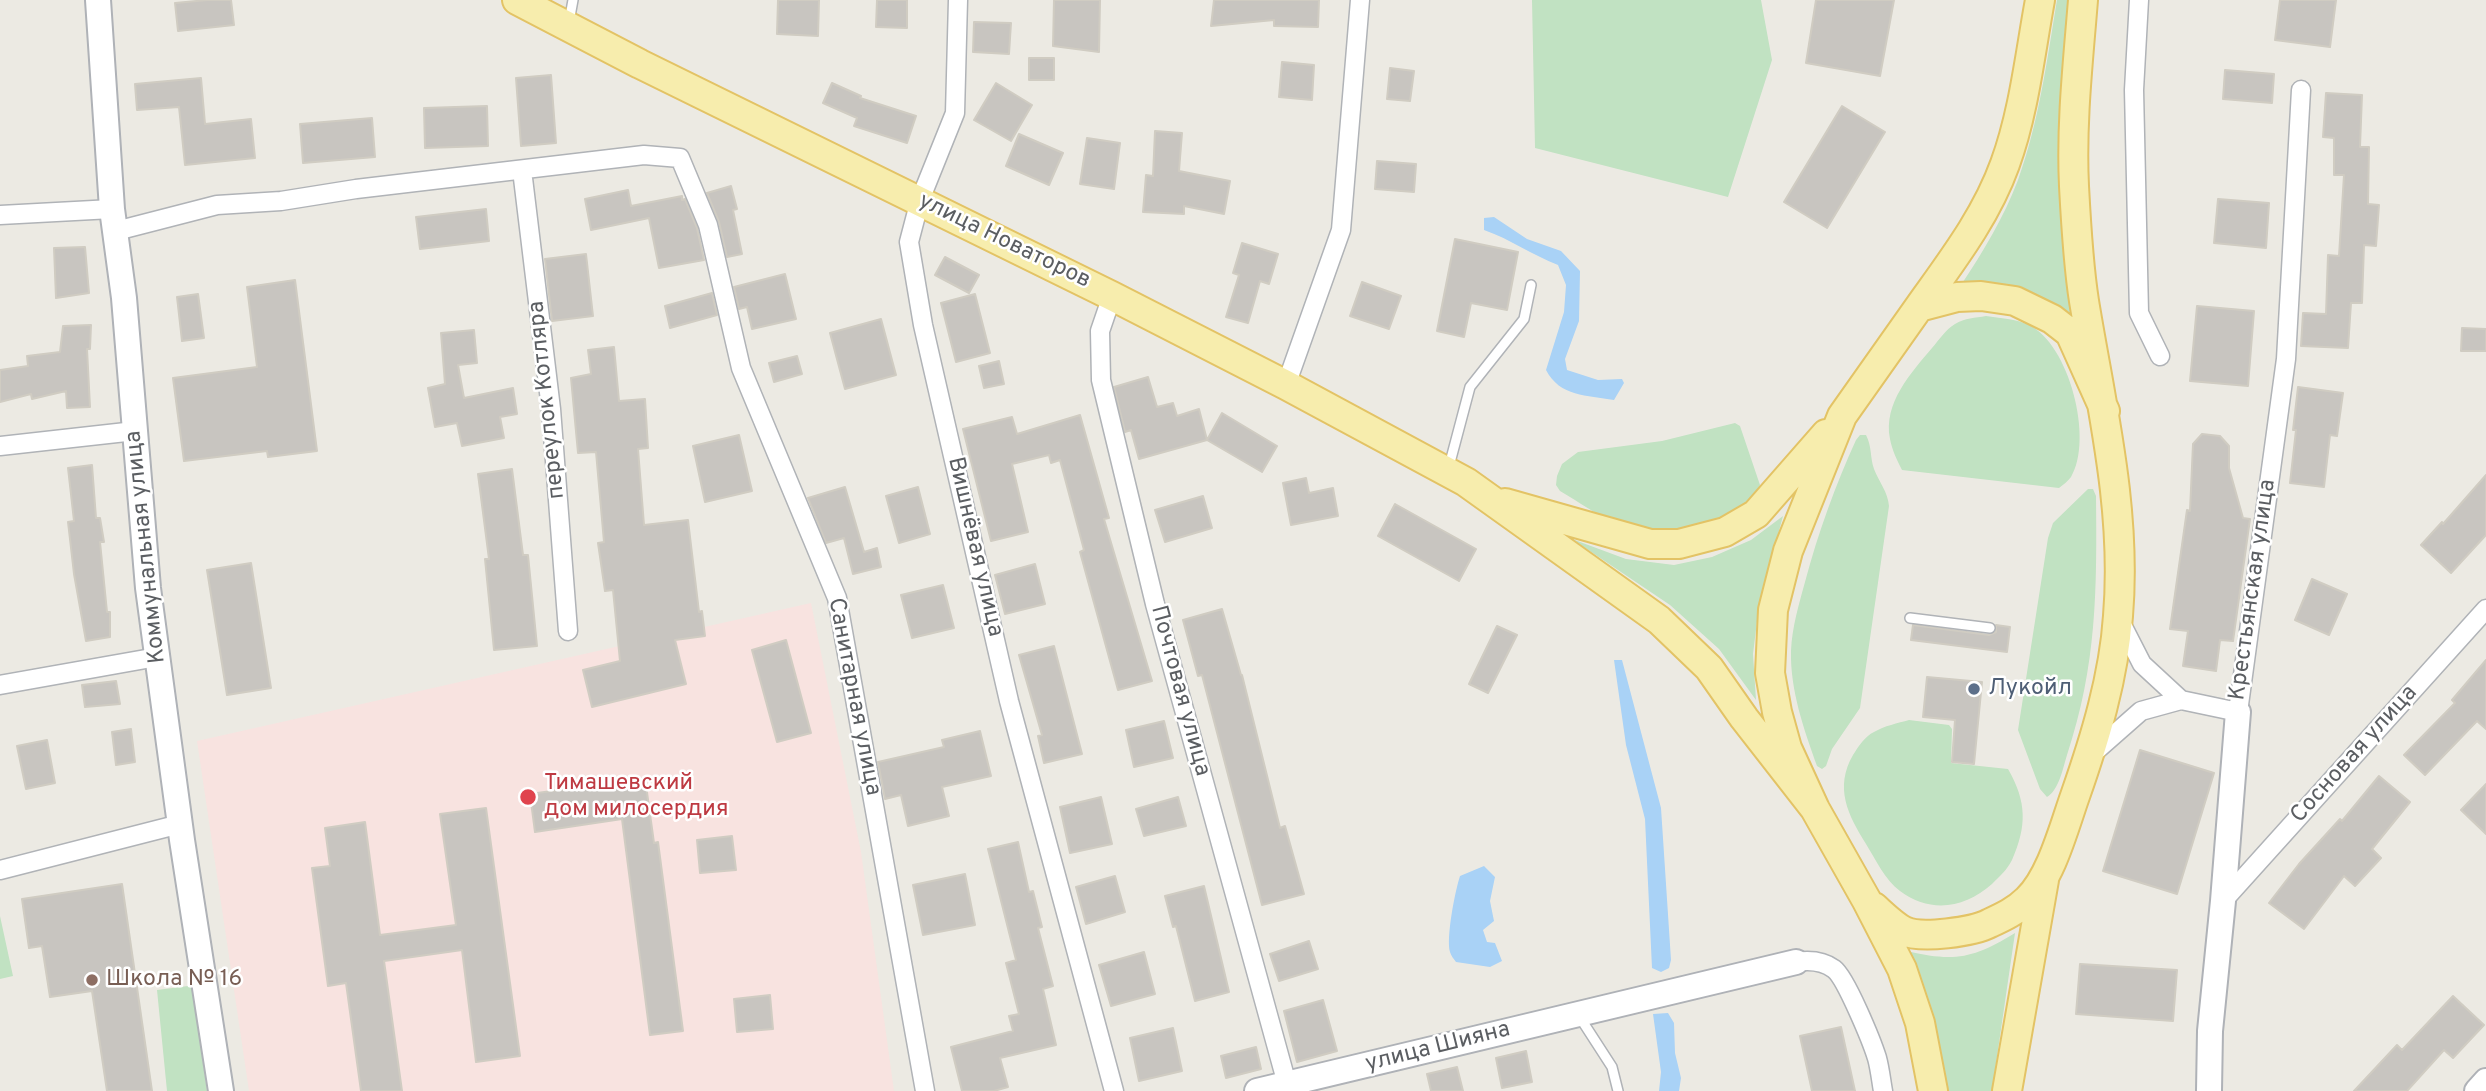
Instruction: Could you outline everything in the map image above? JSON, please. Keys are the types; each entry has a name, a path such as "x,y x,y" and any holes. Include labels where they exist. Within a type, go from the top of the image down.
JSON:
{"main road":[{"name":"Коммунальная улица","path":"98,0 114,220 148,588 220,1091"},
{"name":"улица Новаторов","path":"517,0 571,13 640,64 1112,296 1447,471 1659,620 1709,668 1815,809"},
{"path":"1484,496 1650,544 1679,544 1725,532 1756,514 1842,416 1986,207 2006,163 2024,92 2040,0"},
{"path":"2007,1091 2045,874 2089,757 2108,685 2118,617 2120,558 2117,512 2105,411 2084,298 2074,184 2075,94 2083,0"},
{"path":"1919,307 1957,297 1981,296 2015,301 2052,318 2070,333 2105,411"},
{"path":"1842,416 1798,525 1773,610 1770,673 1787,748 1815,809 1902,970 1920,1023 1933,1091"},
{"name":"Крестьянская улица","path":"2209,1091 2210,1031 2224,901 2238,712"},
{"path":"1867,901 1906,932 1940,935 1983,927 2013,911 2029,899 2045,874"},
{"name":"улица Шияна","path":"1256,1091 1796,962"},
{"path":"2477,1091 2486,1081"}],"street":[{"name":"Вишнёвая улица","path":"958,0 955,113 920,200 909,242 923,325 1009,701 1114,1091"},
{"path":"1286,385 1341,230 1360,0"},
{"path":"2139,0 2134,90 2139,313 2160,356"},
{"name":"Крестьянская улица","path":"2238,712 2286,359 2301,90"},
{"name":"Санитарная улица","path":"522,170 644,155 680,158 708,225 741,368 837,598 925,1091"},
{"path":"0,215 114,220 217,205 281,201 522,170"},
{"name":"переулок Котляра","path":"522,170 551,409 568,631"},
{"name":"Почтовая улица","path":"1112,296 1100,331 1101,380 1155,604 1287,1084"},
{"path":"0,446 135,431"},
{"name":"Сосновая улица","path":"2224,901 2486,609"},
{"path":"2118,617 2142,664 2181,700"},
{"path":"0,685 157,657"},
{"path":"2089,757 2141,711 2181,700 2238,712"},
{"path":"0,870 180,824"},
{"path":"1796,962 1813,962 1836,971 1849,992 1876,1055 1883,1091"}],"lane":[{"path":"1447,471 1470,387 1524,318 1531,285"},
{"path":"1910,618 1990,628"},
{"path":"1577,1014 1612,1068 1618,1091"}],"shaded area":[{"name":"Тимашевский дом милосердия","path":"811,603 861,852 894,1091 249,1091 197,741"}],"green space":[{"path":"1532,0 1761,0 1772,60 1728,197 1535,148"},
{"path":"2057,0 2070,0 2060,147 2063,249 2071,317 2044,298 2020,289 1994,285 1961,285 1993,234 2018,180 2037,113"},
{"path":"1986,316 2029,325 2043,335 2056,351 2066,371 2074,394 2080,440 2071,477 2059,488 1902,470 1895,455 1889,426 1900,389 1952,326 1966,319"},
{"path":"1735,423 1740,426 1760,485 1746,503 1707,526 1677,534 1631,530 1595,513 1560,491 1556,485 1562,464 1578,452 1662,441"},
{"path":"1860,435 1866,435 1868,439 1874,469 1889,506 1860,708 1822,769 1817,766 1807,738 1793,680 1791,666 1794,624 1821,528"},
{"path":"2088,489 2093,489 2096,496 2095,595 2090,658 2077,722 2062,772 2055,789 2047,797 2040,789 2018,730 2048,538 2053,523"},
{"path":"1783,516 1759,605 1753,654 1756,700 1719,649 1670,605 1572,539 1626,559 1674,565 1712,557 1751,540"},
{"path":"1909,720 1949,725 1952,729 1951,763 2008,769 2019,792 2022,825 2012,860 1992,884 1959,903 1924,903 1900,891 1881,869 1849,812 1844,779 1853,755 1868,736"},
{"path":"0,916 13,976 0,979"},
{"path":"2015,933 1992,1091 1947,1091 1941,1050 1906,951 1937,956 1963,956 1987,948"},
{"path":"188,986 193,993 207,1091 167,1091 157,990"}],"water":[{"path":"1494,217 1527,239 1561,251 1580,271 1579,321 1565,359 1567,370 1598,380 1622,379 1624,383 1614,400 1567,390 1552,379 1546,370 1564,312 1566,285 1558,265 1484,230 1484,218"},
{"path":"1614,660 1622,660 1661,808 1671,960 1669,968 1661,972 1652,968 1645,819 1626,745"},
{"path":"1484,866 1495,877 1490,901 1494,921 1483,930 1487,942 1495,943 1502,961 1490,967 1456,962 1450,953 1449,945 1460,876"},
{"path":"1668,1013 1674,1023 1675,1053 1681,1078 1679,1091 1659,1091 1661,1072 1653,1014"}],"building":[{"path":"231,0 234,25 178,31 175,3"},
{"path":"778,0 819,0 818,36 777,34"},
{"path":"877,0 907,0 907,28 876,27"},
{"path":"1054,0 1100,0 1099,52 1053,46"},
{"path":"1214,0 1319,0 1318,27 1274,26 1274,20 1211,26"},
{"path":"1816,0 1894,0 1880,76 1806,63"},
{"path":"2280,0 2336,0 2330,47 2275,40"},
{"path":"974,22 1011,23 1009,54 973,52"},
{"path":"1029,58 1054,58 1054,80 1029,80"},
{"path":"1282,62 1314,65 1312,100 1279,97"},
{"path":"1390,68 1414,71 1410,101 1387,99"},
{"path":"2225,70 2274,74 2272,103 2223,99"},
{"path":"551,75 556,143 521,146 516,78"},
{"path":"201,78 205,124 251,119 255,158 185,165 179,107 137,110 135,84"},
{"path":"832,83 861,96 860,98 916,116 907,143 854,126 857,118 823,103"},
{"path":"996,83 1032,105 1011,141 974,120"},
{"path":"2326,93 2362,95 2360,147 2369,147 2368,204 2379,205 2376,246 2364,245 2362,303 2351,303 2348,348 2301,346 2303,313 2326,314 2328,255 2339,256 2344,175 2334,175 2334,138 2323,137"},
{"path":"487,106 488,146 425,148 424,108"},
{"path":"1842,106 1885,132 1827,228 1784,202"},
{"path":"372,118 375,157 303,163 300,124"},
{"path":"1155,131 1182,133 1179,171 1230,181 1224,214 1184,206 1184,214 1143,212 1146,175 1153,176"},
{"path":"1019,134 1063,153 1049,185 1006,166"},
{"path":"1087,138 1120,143 1114,189 1080,184"},
{"path":"1377,161 1416,164 1414,192 1375,189"},
{"path":"731,186 737,209 733,210 742,254 727,257 719,222 707,193"},
{"path":"628,190 631,206 682,196 697,228 704,260 659,268 649,218 591,230 585,199"},
{"path":"2218,199 2269,203 2266,248 2214,243"},
{"path":"486,209 489,241 420,249 416,217"},
{"path":"1455,239 1518,252 1507,310 1471,303 1464,337 1437,331"},
{"path":"1242,243 1278,254 1269,284 1260,281 1248,323 1226,317 1239,275 1233,273"},
{"path":"85,247 89,293 56,298 54,248"},
{"path":"586,254 593,316 552,321 545,259"},
{"path":"945,257 979,275 969,293 935,275"},
{"path":"785,274 796,319 752,329 747,307 739,309 734,287"},
{"path":"295,280 317,451 268,457 267,451 184,461 173,378 257,367 247,287"},
{"path":"1362,282 1401,296 1389,329 1350,316"},
{"path":"712,293 717,315 670,328 665,306"},
{"path":"198,294 204,338 182,341 177,297"},
{"path":"975,294 990,353 956,362 941,303"},
{"path":"2197,306 2254,311 2248,386 2190,381"},
{"path":"881,319 896,375 845,389 830,333"},
{"path":"91,325 90,349 87,349 90,407 67,408 66,391 32,399 31,394 0,402 0,370 28,366 27,356 60,352 63,326"},
{"path":"2462,328 2486,329 2486,351 2461,351"},
{"path":"474,330 477,363 458,365 464,398 513,388 517,414 500,417 504,438 462,446 457,423 435,427 428,388 445,384 441,333"},
{"path":"614,347 619,401 645,399 648,448 638,449 644,525 688,520 699,612 702,611 705,636 675,640 686,684 592,707 583,670 620,661 613,590 605,591 598,543 604,542 596,452 578,453 571,378 591,374 588,350"},
{"path":"797,356 802,374 774,382 769,363"},
{"path":"999,361 1004,384 984,388 979,366"},
{"path":"1148,377 1157,407 1173,403 1177,416 1199,409 1207,440 1139,459 1131,430 1125,432 1114,387"},
{"path":"2298,387 2343,393 2337,436 2330,435 2324,487 2290,483"},
{"path":"1222,413 1277,446 1262,472 1207,440"},
{"path":"1080,415 1109,518 1104,519 1152,681 1118,690 1080,552 1084,550 1060,460 1051,463 1049,455 1012,464 1028,532 991,541 963,429 1012,417 1017,434"},
{"path":"2202,434 2220,436 2229,446 2229,468 2243,518 2250,519 2233,641 2220,640 2216,671 2183,666 2188,631 2170,629 2187,510 2190,511 2193,444"},
{"path":"739,435 752,491 705,502 693,446"},
{"path":"92,465 96,518 100,518 104,542 100,542 107,612 110,612 110,637 86,641 68,522 74,521 68,468"},
{"path":"512,469 523,555 528,555 537,646 494,650 485,559 489,559 478,474"},
{"path":"2486,475 2486,535 2451,573 2421,545"},
{"path":"1306,478 1309,493 1333,488 1338,516 1291,525 1283,483"},
{"path":"845,487 864,552 877,548 881,567 853,574 844,538 826,543 808,498"},
{"path":"918,487 930,534 899,543 886,496"},
{"path":"1203,496 1212,528 1165,542 1155,510"},
{"path":"1395,504 1476,549 1459,581 1378,536"},
{"path":"251,563 271,688 227,695 207,570"},
{"path":"1035,564 1045,604 1005,614 995,575"},
{"path":"2312,579 2347,594 2329,635 2295,620"},
{"path":"943,585 954,628 912,638 901,595"},
{"path":"1222,609 1242,675 1280,828 1285,826 1304,894 1262,905 1202,675 1198,676 1183,620"},
{"path":"1913,625 1989,635 1996,632 1996,625 2010,627 2007,652 1911,640"},
{"path":"1497,626 1517,635 1488,693 1469,684"},
{"path":"786,640 811,733 777,742 752,650"},
{"path":"1054,646 1082,754 1044,763 1038,736 1042,735 1019,655"},
{"path":"2486,660 2486,729 2477,721 2425,775 2404,755 2455,703 2452,700"},
{"path":"1927,677 1982,682 1974,764 1952,762 1955,720 1923,717"},
{"path":"116,681 120,704 85,707 82,685"},
{"path":"1164,721 1173,758 1134,767 1126,730"},
{"path":"131,729 135,762 116,765 112,732"},
{"path":"980,731 991,776 942,787 949,816 908,826 901,795 885,799 878,762 944,747 942,740"},
{"path":"47,740 55,783 26,789 17,746"},
{"path":"2140,750 2214,773 2177,894 2103,871"},
{"path":"2379,776 2410,802 2372,849 2381,858 2355,886 2344,876 2304,929 2269,903 2299,864 2340,819 2342,821"},
{"path":"645,778 654,843 658,842 683,1031 650,1035 622,819 535,832 530,794"},
{"path":"2486,784 2486,834 2461,810"},
{"path":"1101,797 1112,844 1070,853 1060,807"},
{"path":"1178,797 1186,826 1144,836 1136,809"},
{"path":"486,808 520,1056 476,1062 462,950 384,961 402,1091 361,1091 346,983 328,986 312,868 330,866 325,828 365,822 380,935 456,925 440,814"},
{"path":"732,836 736,870 700,873 697,840"},
{"path":"1018,842 1029,892 1033,891 1042,927 1038,928 1053,986 1043,989 1056,1045 1000,1058 1008,1087 994,1091 962,1091 951,1047 1013,1031 1009,1016 1019,1014 1006,963 1016,960 988,849"},
{"path":"965,874 975,925 923,935 913,885"},
{"path":"1115,876 1125,912 1086,924 1076,887"},
{"name":"Школа № 16","path":"122,884 152,1091 107,1091 92,991 50,997 42,946 29,948 22,899"},
{"path":"1204,886 1229,992 1195,1001 1176,926 1173,927 1165,896"},
{"path":"1309,941 1318,969 1279,981 1270,954"},
{"path":"1144,952 1155,994 1111,1006 1099,965"},
{"path":"2080,964 2177,970 2173,1021 2076,1014"},
{"path":"770,995 773,1029 737,1032 734,999"},
{"path":"2453,996 2484,1025 2453,1058 2444,1050 2407,1091 2354,1091 2397,1045 2402,1050"},
{"path":"1323,1000 1337,1051 1297,1062 1284,1011"},
{"path":"1841,1027 1855,1091 1812,1091 1800,1036"},
{"path":"1173,1028 1182,1071 1139,1081 1130,1038"},
{"path":"1256,1047 1261,1069 1226,1078 1221,1056"},
{"path":"1526,1051 1532,1082 1502,1088 1496,1058"},
{"path":"1457,1067 1463,1091 1431,1091 1427,1074"}],"place":[{"name":"Лукойл","path":"1974,689"},
{"name":"Тимашевский дом милосердия","path":"528,797"},
{"name":"Школа № 16","path":"92,980"}]}
